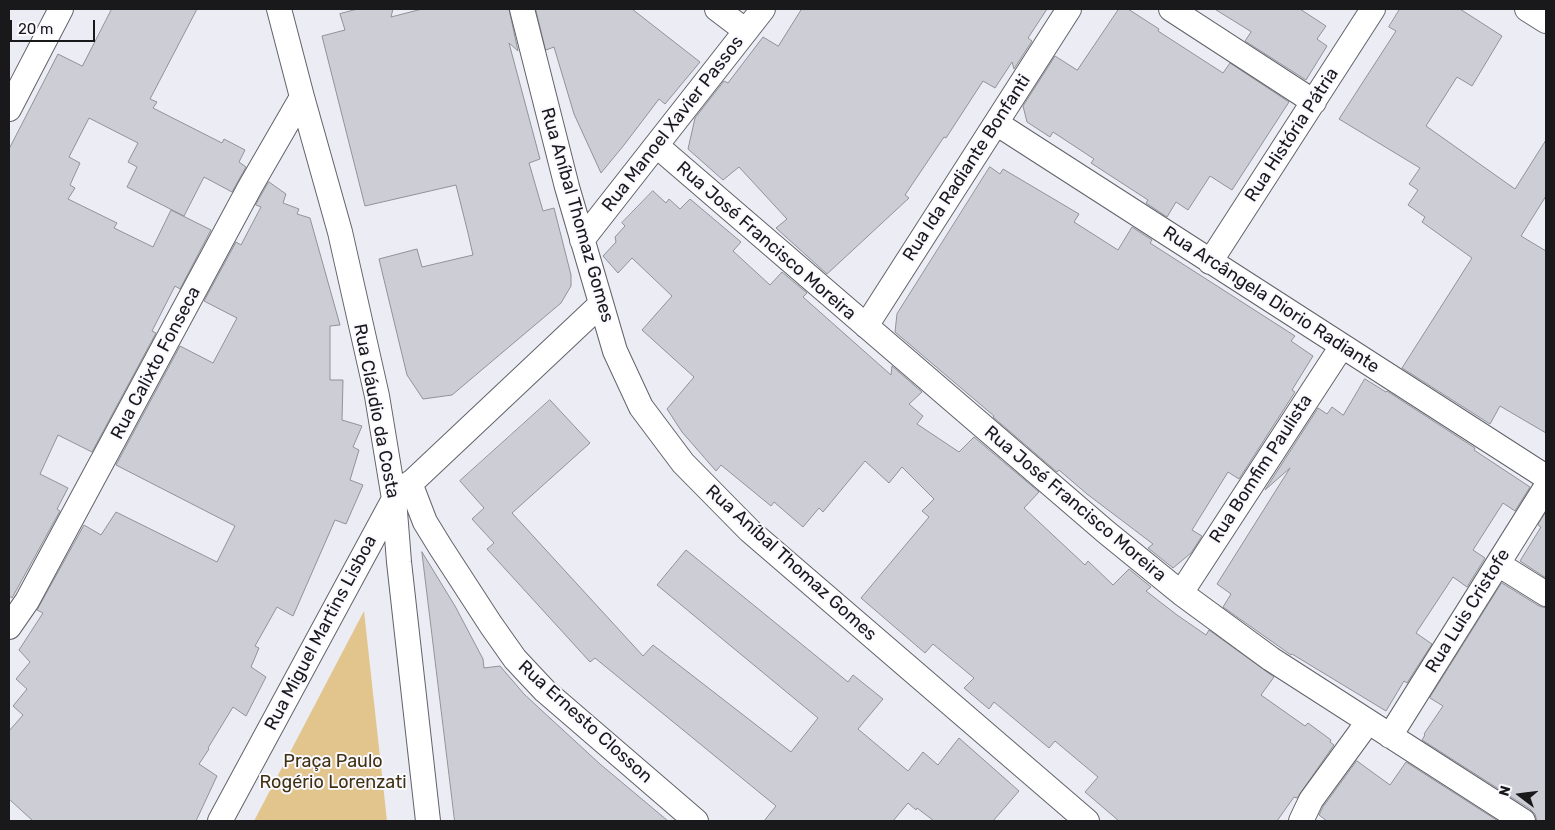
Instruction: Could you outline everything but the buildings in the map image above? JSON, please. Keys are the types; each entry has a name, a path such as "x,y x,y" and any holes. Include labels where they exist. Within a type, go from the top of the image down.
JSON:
{"street":[{"path":"9,109 61,9"},
{"name":"Rua Cláudio da Costa","path":"279,9 342,242 376,396 402,491 400,572 428,821"},
{"name":"Rua Aníbal Thomaz Gomes","path":"522,9 567,187 615,351 642,407 683,463 750,531 1087,821"},
{"path":"716,9 746,31"},
{"name":"Rua Manoel Xavier Passos","path":"582,240 763,9"},
{"name":"Rua Ida Radiante Bonfanti","path":"866,326 1069,9"},
{"path":"1170,9 1314,102"},
{"name":"Rua História Pátria","path":"1210,262 1373,9"},
{"path":"1527,9 1546,21"},
{"name":"Rua Calixto Fonseca","path":"9,627 27,601 250,187 302,98"},
{"name":"Rua Arcângela Diorio Radiante","path":"996,123 1546,477"},
{"name":"Rua José Francisco Moreira","path":"656,146 1106,532 1181,593 1270,659 1523,821"},
{"name":"Rua Miguel Martins Lisboa","path":"220,821 402,491 601,304"},
{"name":"Rua Bomfim Paulista","path":"1181,593 1342,346"},
{"name":"Rua Luis Cristofe","path":"1390,736 1546,487"},
{"name":"Rua Ernesto Closson","path":"402,491 425,522 515,659 551,696 696,821"},
{"path":"1498,564 1546,594"},
{"path":"1301,821 1312,800 1368,722"}],"green space":[{"name":"Praça Paulo Rogério Lorenzati","path":"364,611 387,821 254,821"}]}
